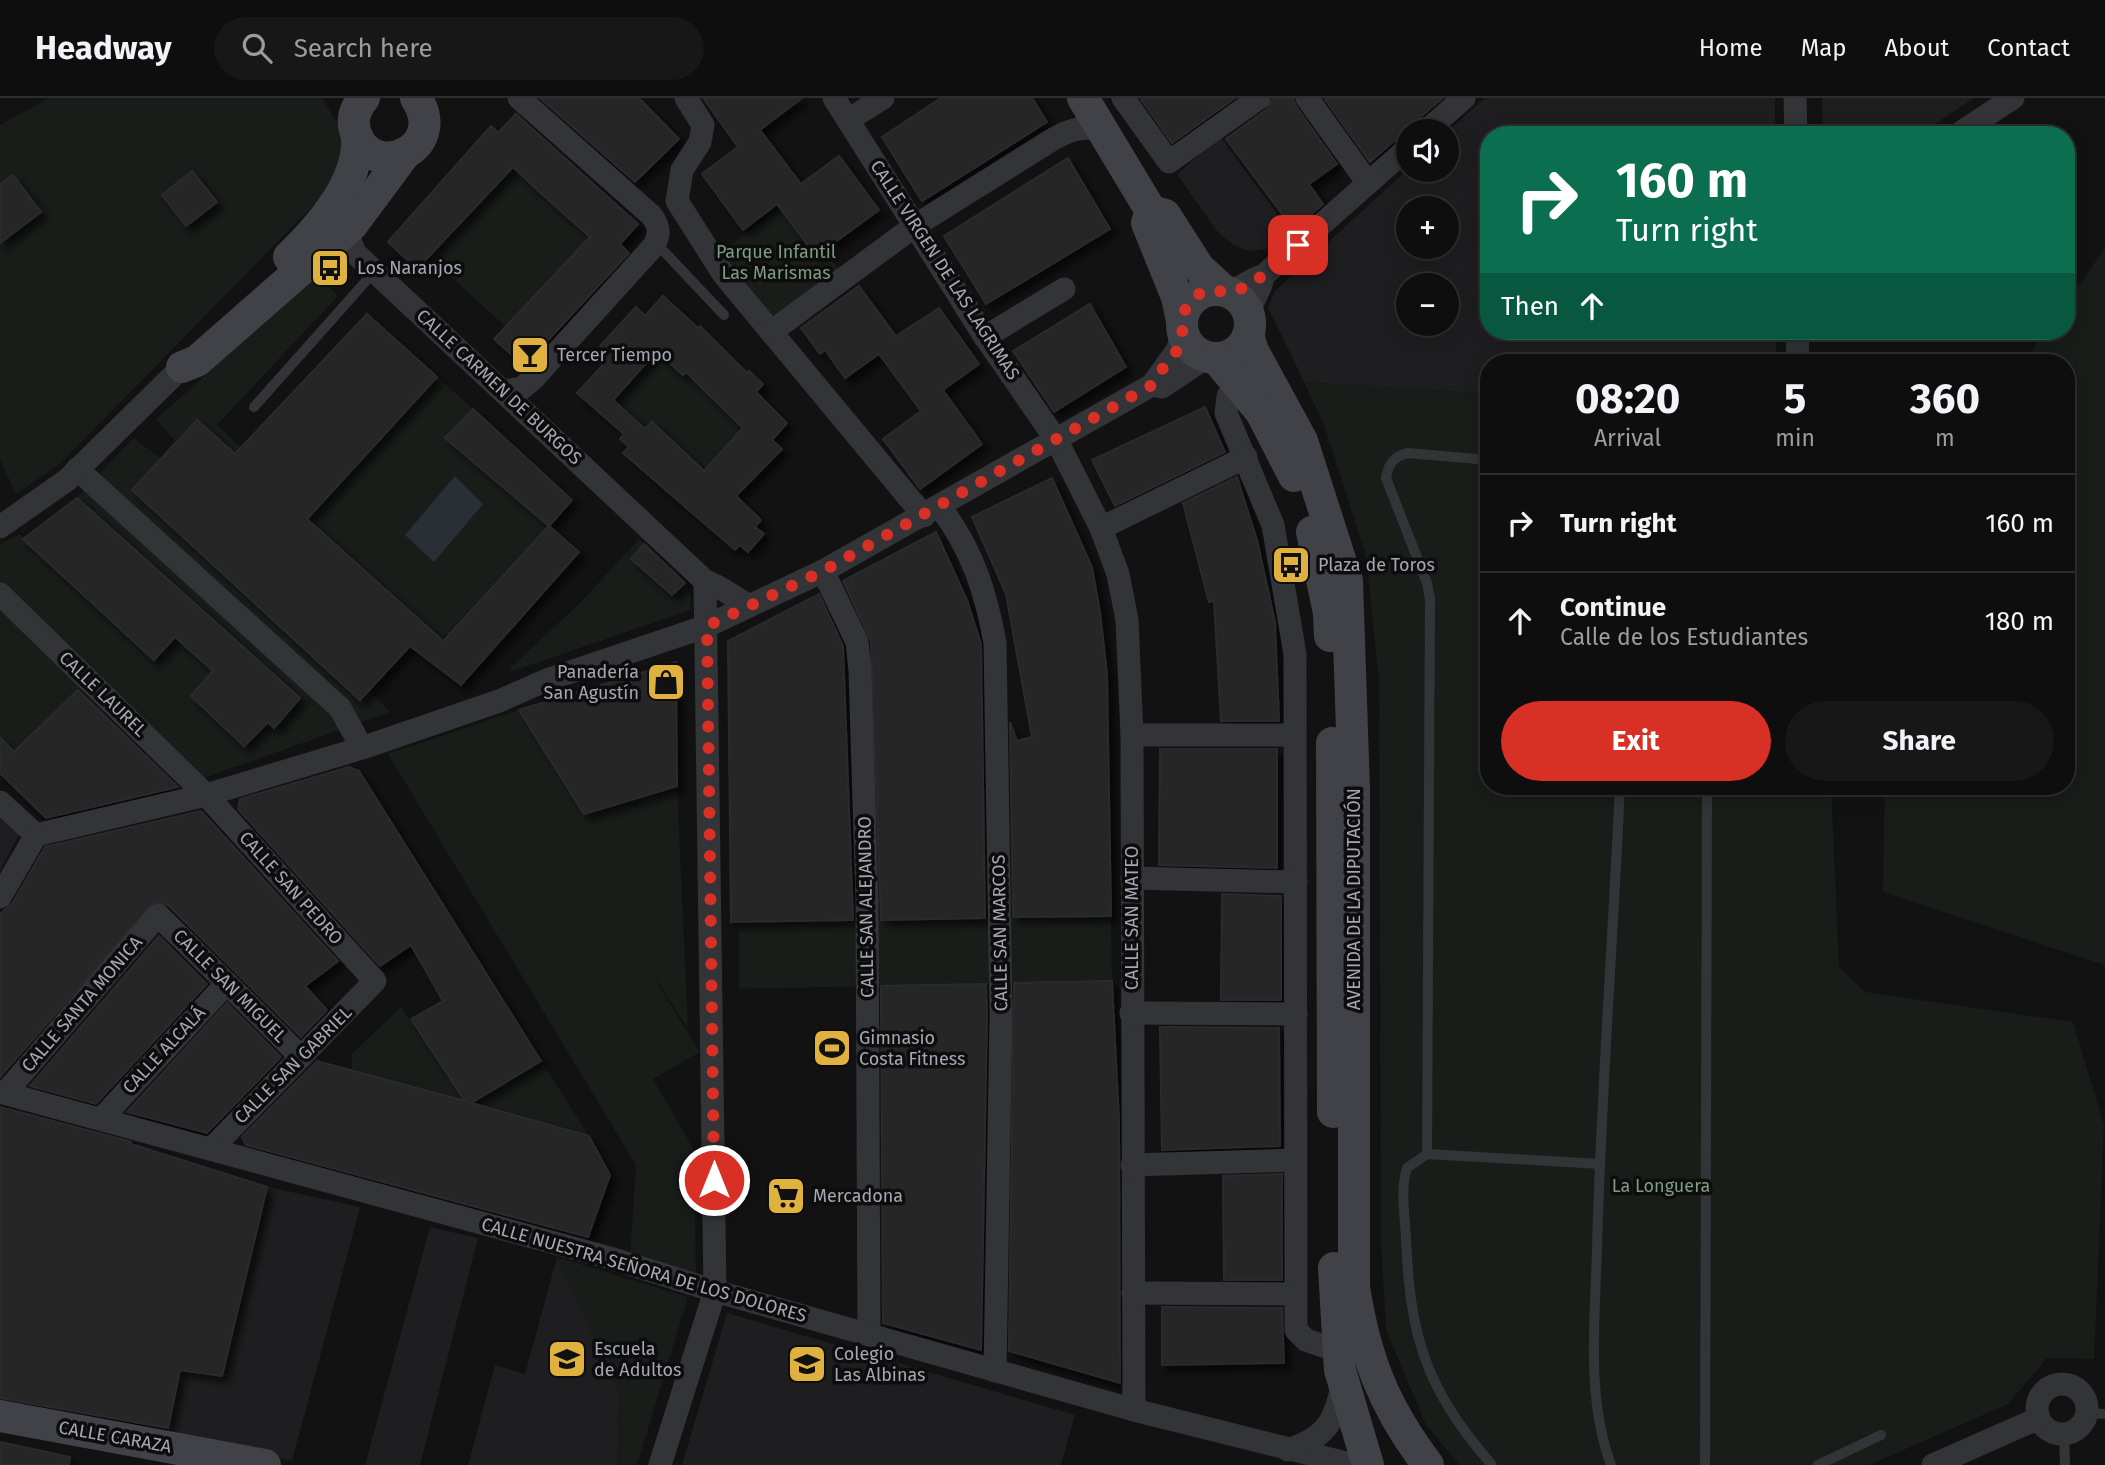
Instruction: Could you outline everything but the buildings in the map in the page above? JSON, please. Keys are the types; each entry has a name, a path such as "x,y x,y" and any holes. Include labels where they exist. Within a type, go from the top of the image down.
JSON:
{"main road":[{"path":"338,98 362,146 382,157 404,155"},
{"path":"1083,98 1151,211 1165,215 1199,268 1225,291 1240,299 1249,326 1232,354 1212,358 1191,347 1182,325 1177,297 1147,223 1151,211"},
{"path":"182,367 197,361 347,229 404,155 420,140 425,105"},
{"path":"182,367 188,354 314,231 336,201 357,132"},
{"path":"1182,325 1184,311 1196,296 1204,291 1225,291"},
{"name":"AVENIDA DE LA DIPUTACIÓN","path":"1249,326 1253,351 1302,441 1347,581 1354,790 1354,1287 1369,1362 1385,1400 1428,1465"},
{"name":"AVENIDA DE LA DIPUTACIÓN","path":"1212,358 1239,383 1261,412 1290,465 1309,521 1329,614 1333,691 1330,901 1334,1279 1338,1351 1343,1381 1368,1465"},
{"name":"CALLE CARAZA","path":"0,1416 267,1465"}],"street":[{"path":"505,391 522,388 533,379 656,243 659,228 651,215 519,98"},
{"name":"CALLE SAN MARCOS","path":"686,98 703,125 700,142 682,170 677,201 724,275 771,332 932,512 959,532 986,596 995,643 1001,1001 995,1371"},
{"name":"CALLE VIRGEN DE LAS LAGRIMAS","path":"834,98 985,337 1057,441"},
{"path":"848,120 883,98"},
{"path":"1123,98 1169,162 1259,98"},
{"path":"1307,98 1368,183"},
{"path":"1440,119 1464,98"},
{"path":"1795,98 1796,126"},
{"path":"1971,126 2013,98"},
{"path":"771,332 916,225 1070,130 1086,127 1102,130"},
{"name":"CALLE CARMEN DE BURGOS","path":"357,132 348,194 347,229 355,253 705,581 719,585 732,597 749,605"},
{"path":"1225,291 1237,290 1254,278 1263,276 1396,158"},
{"path":"1249,326 1252,300 1263,284 1263,276"},
{"path":"985,337 1064,289"},
{"path":"0,897 36,835 206,795 362,748 499,701 547,680 707,626 823,571 932,512 1152,385 1178,349 1182,325"},
{"path":"1152,385 1163,387 1212,358"},
{"path":"0,527 77,470 182,367"},
{"path":"1239,383 1228,396 1226,413 1273,525 1295,654 1296,1330 1300,1336 1338,1351"},
{"name":"CALLE SAN MATEO","path":"1057,441 1101,527 1118,574 1127,620 1132,735 1134,1410"},
{"path":"1101,527 1245,457"},
{"path":"77,470 341,708 362,748"},
{"name":"CALLE SAN ALEJANDRO","path":"823,571 857,642 860,671 867,899 869,1335"},
{"path":"660,1465 715,1291 705,581"},
{"name":"CALLE LAUREL","path":"0,593 206,795"},
{"path":"1132,735 1295,735"},
{"name":"CALLE SAN PEDRO","path":"206,795 375,981"},
{"path":"0,802 36,835"},
{"path":"1132,878 1296,882"},
{"name":"CALLE SAN MIGUEL","path":"158,915 301,1057"},
{"name":"CALLE SANTA MONICA","path":"3,1093 158,915"},
{"name":"CALLE SAN GABRIEL","path":"211,1149 375,981"},
{"name":"CALLE ALCALÁ","path":"102,1118 227,983"},
{"path":"1131,1013 1296,1014"},
{"name":"CALLE NUESTRA SEÑORA DE LOS DOLORES","path":"3,1093 610,1258 715,1291 1134,1410 1354,1465"},
{"path":"1132,1165 1296,1160"},
{"path":"1133,1293 1295,1294"},
{"path":"1288,1450 1307,1444 1326,1428 1337,1410 1343,1381"},
{"path":"2064,1384 2072,1386 2084,1397 2096,1414 2079,1428 2064,1434 2046,1429 2039,1418 2038,1402 2048,1388 2064,1384"},
{"path":"1933,1465 2039,1418"}],"lane":[{"path":"656,243 724,315"},
{"path":"254,407 375,271"},
{"path":"1427,1154 1430,598 1427,583 1386,478 1390,464 1401,454 1480,459"},
{"path":"1611,1465 1604,1447 1595,1379 1600,1164 1620,795"},
{"path":"1705,1465 1707,795"},
{"path":"1492,1465 1458,1425 1429,1371 1416,1334 1407,1267 1404,1176 1412,1161 1427,1154 1600,1164"},
{"path":"2064,1434 2065,1465"},
{"path":"1818,1465 1881,1435"}],"shaded area":[{"path":"1485,98 1775,98 1775,126 1480,126 1480,340 1776,340 1776,354 1480,354 1480,393 1304,382 1268,307 1275,291 1396,180 1459,182 1459,121"},
{"path":"1822,98 1974,98 1932,126 1823,126"},
{"path":"1221,137 1292,234 1281,243 1266,249 1248,251 1233,245 1217,231 1177,174"},
{"path":"455,476 483,504 434,562 405,535"},
{"path":"0,816 20,833 0,871"},
{"path":"264,1186 360,1207 292,1461 167,1433 180,1370 222,1376"},
{"path":"430,1227 478,1238 420,1465 365,1465"},
{"name":"Escuela de Adultos","path":"557,1257 619,1393 618,1465 468,1465 495,1365 525,1374"},
{"name":"Colegio Las Albinas","path":"727,1313 1075,1415 1061,1465 682,1465"}],"green space":[{"path":"49,98 322,98 344,134 340,178 60,464 16,494 0,460 0,125"},
{"path":"510,154 559,208 594,232 554,289 546,282 526,304 537,315 507,328 426,254 479,187 488,194 503,177"},
{"name":"Parque Infantil Las Marismas","path":"781,207 842,272 777,328 717,255"},
{"path":"2105,248 2105,965 1883,892 1885,795 2075,795 2075,354 2029,354 2039,340 2075,340 2075,291"},
{"path":"318,276 338,296 217,425 240,447 258,430 327,497 437,377 473,409 446,438 549,526 442,639 197,420 175,441 156,419"},
{"path":"653,340 667,361 683,375 686,372 734,420 741,412 748,425 704,483 663,450 672,440 652,422 645,429 588,381 602,365 616,377"},
{"name":"La Longuera","path":"1304,382 1480,393 1480,795 1831,795 1839,967 1865,992 2073,1022 2104,1125 2094,1359 2047,1358 2008,1404 1869,1465 1460,1465 1426,1425 1386,1329 1381,1242 1379,680 1366,556 1324,425"},
{"path":"133,438 161,458 133,490 360,699 369,691 390,712 181,786 80,688 14,752 0,738 0,544 20,534 75,589 99,567 121,588 99,610 153,660 175,637 213,671 191,697 243,745 268,722 275,728 300,699 77,498"},
{"path":"639,539 644,544 632,559 672,595 685,583 691,596 690,610 510,672 511,667 581,602"},
{"path":"519,710 584,814 677,786 688,1029 639,953 700,1052 653,1079 694,1150 696,1274 630,1256 636,1165 388,754"},
{"path":"1111,916 1112,981 739,989 739,923"},
{"path":"401,1007 447,1075 495,1088 541,1061 589,1136 352,1071 352,1054"},
{"path":"557,1257 688,1297 637,1465 618,1465 619,1393"}],"place":[{"name":"Los Naranjos","path":"330,268"},
{"name":"Tercer Tiempo","path":"530,355"},
{"name":"Plaza de Toros","path":"1291,565"},
{"name":"Panadería San Agustín","path":"666,682"},
{"name":"Gimnasio Costa Fitness","path":"832,1048"},
{"name":"Mercadona","path":"786,1196"},
{"name":"Escuela de Adultos","path":"567,1359"},
{"name":"Colegio Las Albinas","path":"807,1364"}],"route":[{"path":"714,1180 707,626 823,571 940,508 1152,385 1155,377 1178,349 1184,311 1196,296 1204,291 1237,290 1254,278 1263,276 1298,245"}]}
